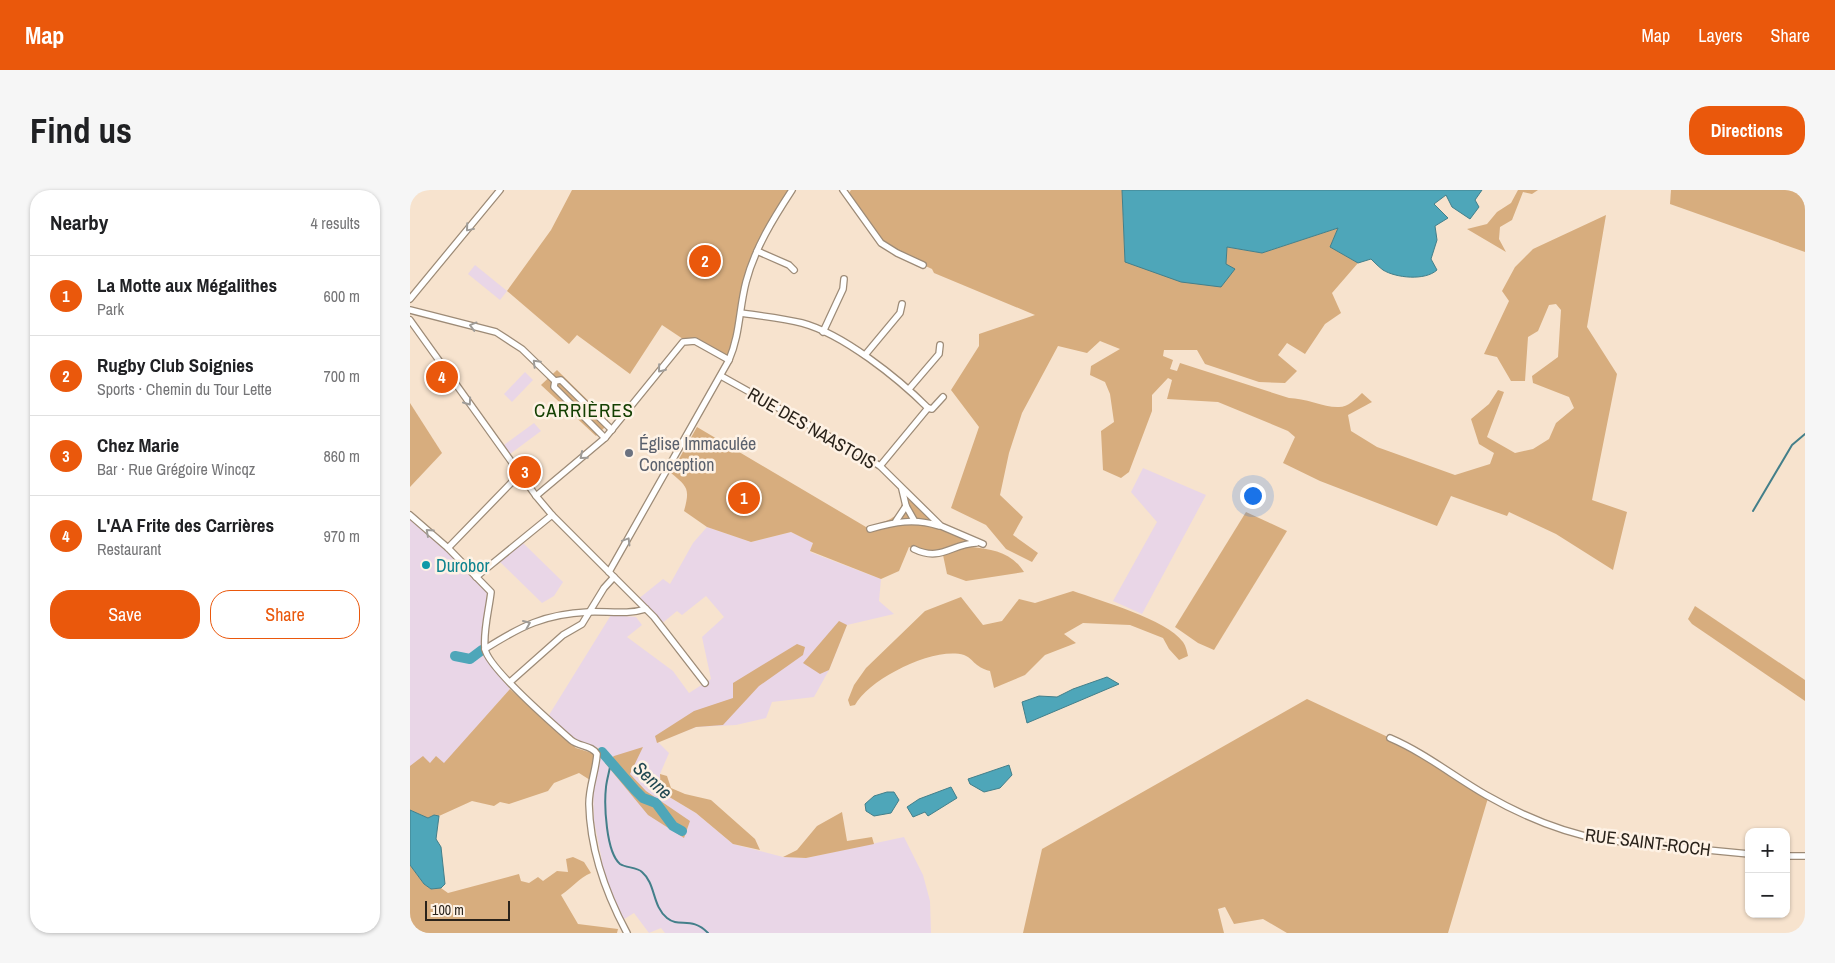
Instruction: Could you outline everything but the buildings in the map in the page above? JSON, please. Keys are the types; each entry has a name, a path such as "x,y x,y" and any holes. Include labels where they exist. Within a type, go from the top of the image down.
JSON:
{"street":[{"path":"410,299 500,190"},
{"path":"609,572 729,360 735,344 746,281 757,251 770,225 792,190"},
{"path":"842,190 881,243 896,253 922,265"},
{"path":"757,251 789,265 794,270"},
{"path":"823,332 843,290 844,279"},
{"path":"865,355 900,313 902,304"},
{"path":"410,310 496,332 522,349 555,381"},
{"path":"741,313 803,323 823,332 865,355 909,389 928,408"},
{"path":"410,320 536,496 552,515 646,609 706,683"},
{"path":"536,496 605,438 683,342 695,341 729,360"},
{"path":"909,389 939,354 940,345"},
{"name":"RUE DES NAASTOIS","path":"721,376 880,466 941,526"},
{"path":"555,381 561,380 612,430"},
{"path":"555,381 554,387 605,438"},
{"path":"880,466 928,408 932,409 943,397"},
{"path":"448,548 520,476"},
{"name":"RUE DES NAASTOIS","path":"900,486 906,506 914,520"},
{"path":"896,521 906,506"},
{"path":"410,515 448,548 491,592 485,649 487,656 510,682 576,744 591,748 597,754 590,796 593,833 609,896 627,933"},
{"path":"476,577 552,515"},
{"name":"RUE DES NAASTOIS","path":"870,529 896,521 914,520 941,526 983,544 976,542 939,555 928,554 914,549"},
{"path":"962,546 965,539 964,536"},
{"path":"510,682 563,635 582,624 604,588 614,577"},
{"path":"485,649 511,632 536,620 556,615 589,612 632,612 646,609"},
{"name":"RUE SAINT-ROCH","path":"1390,738 1424,754 1488,796 1535,818 1583,835 1604,840 1745,854"},
{"path":"1790,856 1805,856"}],"shaded area":[{"path":"572,190 792,190 751,267 729,360 695,341 686,341 662,325 630,374 577,335 569,344 507,291 551,230"},
{"path":"851,190 1122,190 1125,262 1226,264 1227,247 1262,253 1338,228 1330,247 1358,263 1332,293 1341,313 1325,324 1305,354 1287,343 1278,355 1297,371 1285,383 1259,382 1205,364 1197,350 1164,350 1163,356 1173,360 1170,369 1177,371 1180,363 1289,398 1328,406 1346,406 1362,393 1372,402 1348,415 1351,431 1377,447 1455,475 1490,464 1494,453 1479,444 1471,419 1489,404 1498,390 1504,392 1487,437 1515,453 1533,449 1549,439 1556,423 1574,408 1569,397 1533,383 1532,376 1558,357 1561,310 1556,304 1549,305 1538,331 1528,337 1525,381 1511,381 1497,357 1484,354 1509,301 1502,291 1515,267 1533,249 1606,215 1587,327 1617,374 1592,500 1627,512 1613,570 1556,534 1509,512 1507,516 1451,496 1437,526 1320,481 1283,463 1295,437 1288,431 1218,402 1167,399 1172,380 1168,378 1152,395 1152,411 1129,472 1121,478 1103,470 1101,431 1114,422 1110,394 1105,382 1090,375 1091,366 1120,349 1100,341 1087,353 1058,346 1022,413 1009,453 1000,495 1023,517 1013,535 1038,553 1032,562 1006,549 986,525 951,508 979,427 951,390 979,346 979,334 1035,315 934,273 932,269 887,248 847,196"},
{"path":"1518,190 1538,190 1532,194 1523,192 1512,220 1500,227 1499,239 1506,252 1467,229 1487,224 1497,212 1511,203"},
{"path":"1671,190 1805,190 1805,252 1670,204"},
{"path":"475,265 507,291 500,300 468,274"},
{"path":"557,370 608,420 608,424 596,436 541,385"},
{"path":"525,372 533,380 512,402 504,394"},
{"path":"410,403 442,453 410,487"},
{"path":"534,423 541,431 510,454 504,445"},
{"path":"697,427 866,527 883,522 894,516 901,506 905,489 944,525 978,541 971,547 987,549 1008,556 1024,572 966,581 947,574 943,555 928,555 909,547 899,571 881,579 810,551 813,543 791,532 751,542 707,527 684,511 687,498 686,489 671,473"},
{"path":"1143,468 1206,495 1142,614 1113,601 1157,522 1131,492"},
{"path":"1246,512 1287,531 1214,650 1198,643 1175,627"},
{"name":"Durobor","path":"410,517 458,560 487,592 481,653 510,689 444,764 410,768"},
{"path":"707,527 751,542 791,532 813,543 810,552 881,579 879,601 894,614 847,625 829,670 814,697 772,702 766,718 736,725 696,727 658,742 669,753 660,774 661,792 696,813 733,844 783,857 806,858 904,837 923,875 930,901 931,933 665,933 661,928 649,933 634,913 621,921 600,863 602,861 594,821 593,789 601,754 599,748 574,741 549,715 611,615 636,617 642,625 627,637 673,671 689,693 711,679 702,637 724,617 706,596 682,615 677,611 660,625 637,600 663,579 670,584 693,543"},
{"path":"522,542 563,582 554,596 542,603 499,561"},
{"path":"1073,591 1116,605 1163,626 1183,642 1188,656 1179,660 1169,649 1163,638 1130,625 1083,623 1064,634 1076,643 1045,655 1025,675 994,688 990,671 980,667 967,656 951,653 936,655 903,667 874,685 862,695 855,705 850,706 848,700 854,685 866,668 925,611 961,597 983,625 1002,621 1019,599 1035,603"},
{"path":"1695,606 1805,680 1805,701 1692,624 1688,619"},
{"path":"839,621 847,625 829,670 820,674 803,663"},
{"path":"797,644 805,647 803,655 759,686 723,725 696,727 657,743 655,736 694,711 733,698 733,683"},
{"path":"510,689 576,748 595,754 590,780 579,773 554,783 548,791 509,804 500,802 494,806 472,801 439,816 434,815 428,818 410,810 410,766 423,756 430,763 436,756 444,763"},
{"path":"1307,699 1390,738 1488,798 1448,933 1287,933 1263,919 1234,924 1225,907 1218,909 1224,933 1023,933 1042,849"},
{"path":"643,747 630,774 646,791 690,821 684,838 648,815 605,763 614,756"},
{"path":"660,774 667,776 671,788 685,794 711,800 755,839 760,850 733,844 696,813 661,792"},
{"path":"842,812 847,841 872,837 874,844 806,858 783,857 797,850 817,826"},
{"path":"573,857 584,862 591,873 561,895 578,924 618,929 617,933 410,933 410,865 424,884 431,889 441,888 448,893 519,874 521,881 529,883 538,877 543,881 557,871 568,872 566,859"}],"water":[{"path":"1122,190 1482,190 1475,200 1479,207 1470,219 1452,207 1446,195 1434,204 1448,218 1435,226 1437,240 1431,259 1437,270 1425,276 1395,275 1383,270 1371,259 1358,263 1330,247 1338,228 1262,253 1227,247 1226,264 1235,269 1221,287 1181,282 1125,262"},
{"path":"1107,677 1119,684 1027,723 1022,702 1039,696 1057,697"},
{"path":"1009,765 1012,775 1000,788 984,792 970,784 968,779"},
{"path":"951,787 957,798 928,816 925,812 913,817 907,807 919,799"},
{"path":"894,792 899,800 891,813 874,816 866,811 865,804 874,796"},
{"path":"410,810 428,818 434,815 439,816 436,839 441,847 445,884 441,888 431,889 424,884 410,865"}],"waterway":[{"path":"1753,511 1792,445 1805,434"},
{"name":"Senne","path":"455,656 470,659 482,650"},
{"name":"Senne","path":"602,752 643,798 656,803 673,826 682,831"},
{"path":"611,761 605,805 609,839 615,858 620,864 640,870 650,883 659,907 667,918 676,922 697,925 708,933"}],"place":[{"name":"Rugby Club Soignies","path":"705,261"},
{"name":"L'AA Frite des Carrières","path":"442,377"},
{"name":"Église Immaculée Conception","path":"629,453"},
{"name":"Chez Marie","path":"525,472"},
{"name":"La Motte aux Mégalithes","path":"744,498"},
{"name":"Durobor","path":"426,565"}],"district":[{"name":"CARRIÈRES","path":"584,410"}]}
